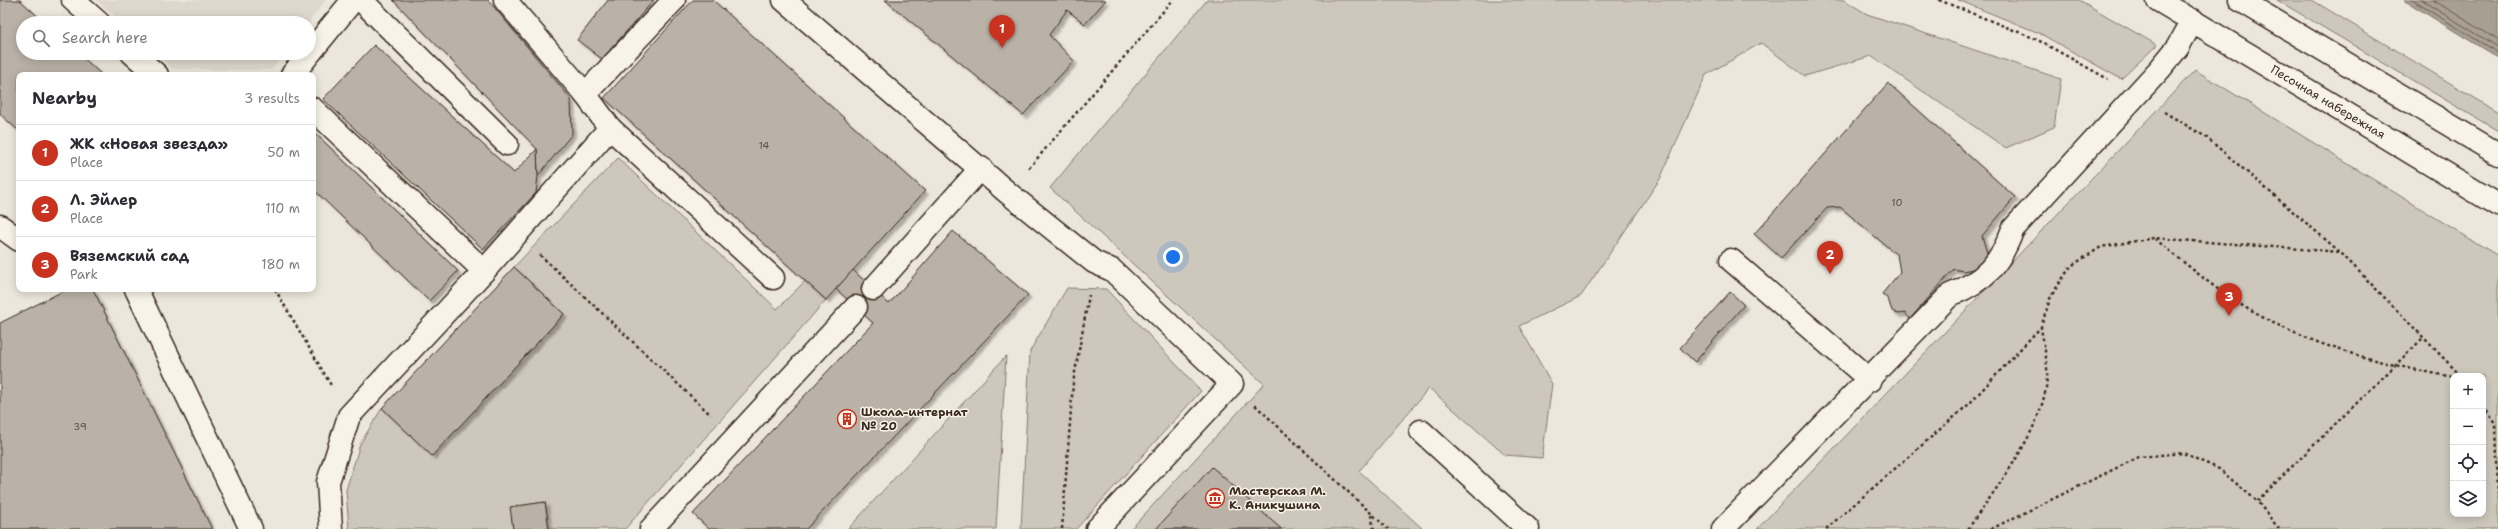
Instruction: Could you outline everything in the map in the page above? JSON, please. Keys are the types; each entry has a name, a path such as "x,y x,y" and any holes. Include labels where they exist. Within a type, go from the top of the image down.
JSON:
{"main road":[{"path":"73,0 91,16"},
{"path":"316,46 354,0"},
{"path":"361,0 507,144"},
{"path":"505,0 585,94 610,128 773,278"},
{"path":"585,94 674,0"},
{"path":"784,0 981,168 1008,193 1094,262 1112,270 1232,384 1097,529"},
{"name":"Песочная набережная","path":"2158,0 2498,205"},
{"path":"2240,0 2498,154"},
{"path":"1723,529 1870,380 1950,296 1970,287 1991,271 2005,251 2013,229 2160,69 2178,47 2193,20"},
{"path":"140,60 154,72"},
{"path":"294,72 304,60"},
{"path":"316,112 484,271"},
{"path":"331,529 328,482 349,416 518,234 610,128"},
{"path":"873,289 981,168"},
{"path":"0,226 16,238"},
{"path":"1731,260 1870,380"},
{"path":"137,292 252,529"},
{"path":"651,529 856,307"},
{"path":"1420,432 1528,529"}],"path":[{"path":"1008,193 1173,0"},
{"path":"518,234 735,438"},
{"path":"2154,238 2227,295 2272,322 2316,343 2349,355 2393,366 2450,376"},
{"path":"1826,529 1969,404 2041,327 2051,296 2071,266 2101,247 2154,238 2340,252 2458,373"},
{"path":"1062,529 1073,383 1094,262"},
{"path":"277,292 349,416"},
{"path":"1968,529 2022,449 2042,410 2048,368 2041,327"},
{"path":"2257,501 2424,337"},
{"path":"1232,384 1370,514 1388,529"},
{"path":"2485,409 2497,424 2498,498"},
{"path":"1991,529 2139,457 2183,453 2219,469 2257,501 2279,529"},
{"path":"1370,514 1374,529"}],"shaded area":[{"path":"96,0 326,0 313,16 114,16"},
{"path":"1207,0 1844,0 1867,14 2061,79 2054,127 2006,148 1871,56 1805,76 1761,43 1706,75 1660,179 1581,296 1519,326 1552,384 1542,458 1505,455 1429,388 1359,471 1423,529 1131,529 1264,384 1050,188"},
{"path":"1958,0 2079,0 2157,45 2121,79 2039,33"},
{"path":"2277,0 2312,0 2498,112 2498,131"},
{"path":"163,60 279,60 271,70 173,69"},
{"path":"2195,70 2498,256 2498,529 1757,529"},
{"path":"618,158 777,309 805,281 826,300 625,529 549,529 545,502 511,507 513,529 349,529 346,490 360,444 382,408 432,455 564,314 514,267"},
{"path":"1067,288 1106,289 1201,391 1076,529 1021,529 1030,351"},
{"path":"1006,356 996,529 848,529"}],"water":[{"path":"2404,0 2498,0 2498,58"}],"building":[{"path":"0,0 20,0 37,16 16,16 16,60 86,60 99,72 16,72 16,128 0,114"},
{"path":"393,0 488,0 571,99 572,134 538,176 537,149"},
{"path":"608,0 654,0 602,59 577,40"},
{"path":"693,0 713,0 925,191 826,300 604,98"},
{"path":"885,0 1106,0 1085,24 1067,10 1049,35 1074,61 1023,115"},
{"path":"374,45 514,173 537,149 538,176 536,193 483,249 323,99"},
{"path":"1888,83 2015,197 1982,236 1987,253 1983,262 1973,269 1963,271 1954,269 1910,319 1905,313 1898,314 1892,311 1888,299 1882,294 1900,272 1897,255 1840,207 1827,208 1781,258 1754,234"},
{"path":"316,134 458,271 429,301 316,192"},
{"name":"Школа-интернат № 20","path":"953,231 1028,295 806,529 709,529 693,514 873,323 836,289 853,270 889,304"},
{"path":"514,267 564,314 432,456 382,408"},
{"path":"61,292 94,292 212,529 0,529 0,323"},
{"path":"1730,292 1744,305 1695,362 1680,348"},
{"name":"Мастерская М. К. Аникушина","path":"1212,467 1281,529 1156,529"},
{"path":"545,502 549,529 513,529 510,507"}],"place":[{"name":"ЖК «Новая звезда»","path":"1002,48"},
{"name":"Л. Эйлер","path":"1830,274"},
{"name":"Вяземский сад","path":"2229,316"},
{"name":"Школа-интернат № 20","path":"847,419"},
{"name":"Мастерская М. К. Аникушина","path":"1215,498"}]}
